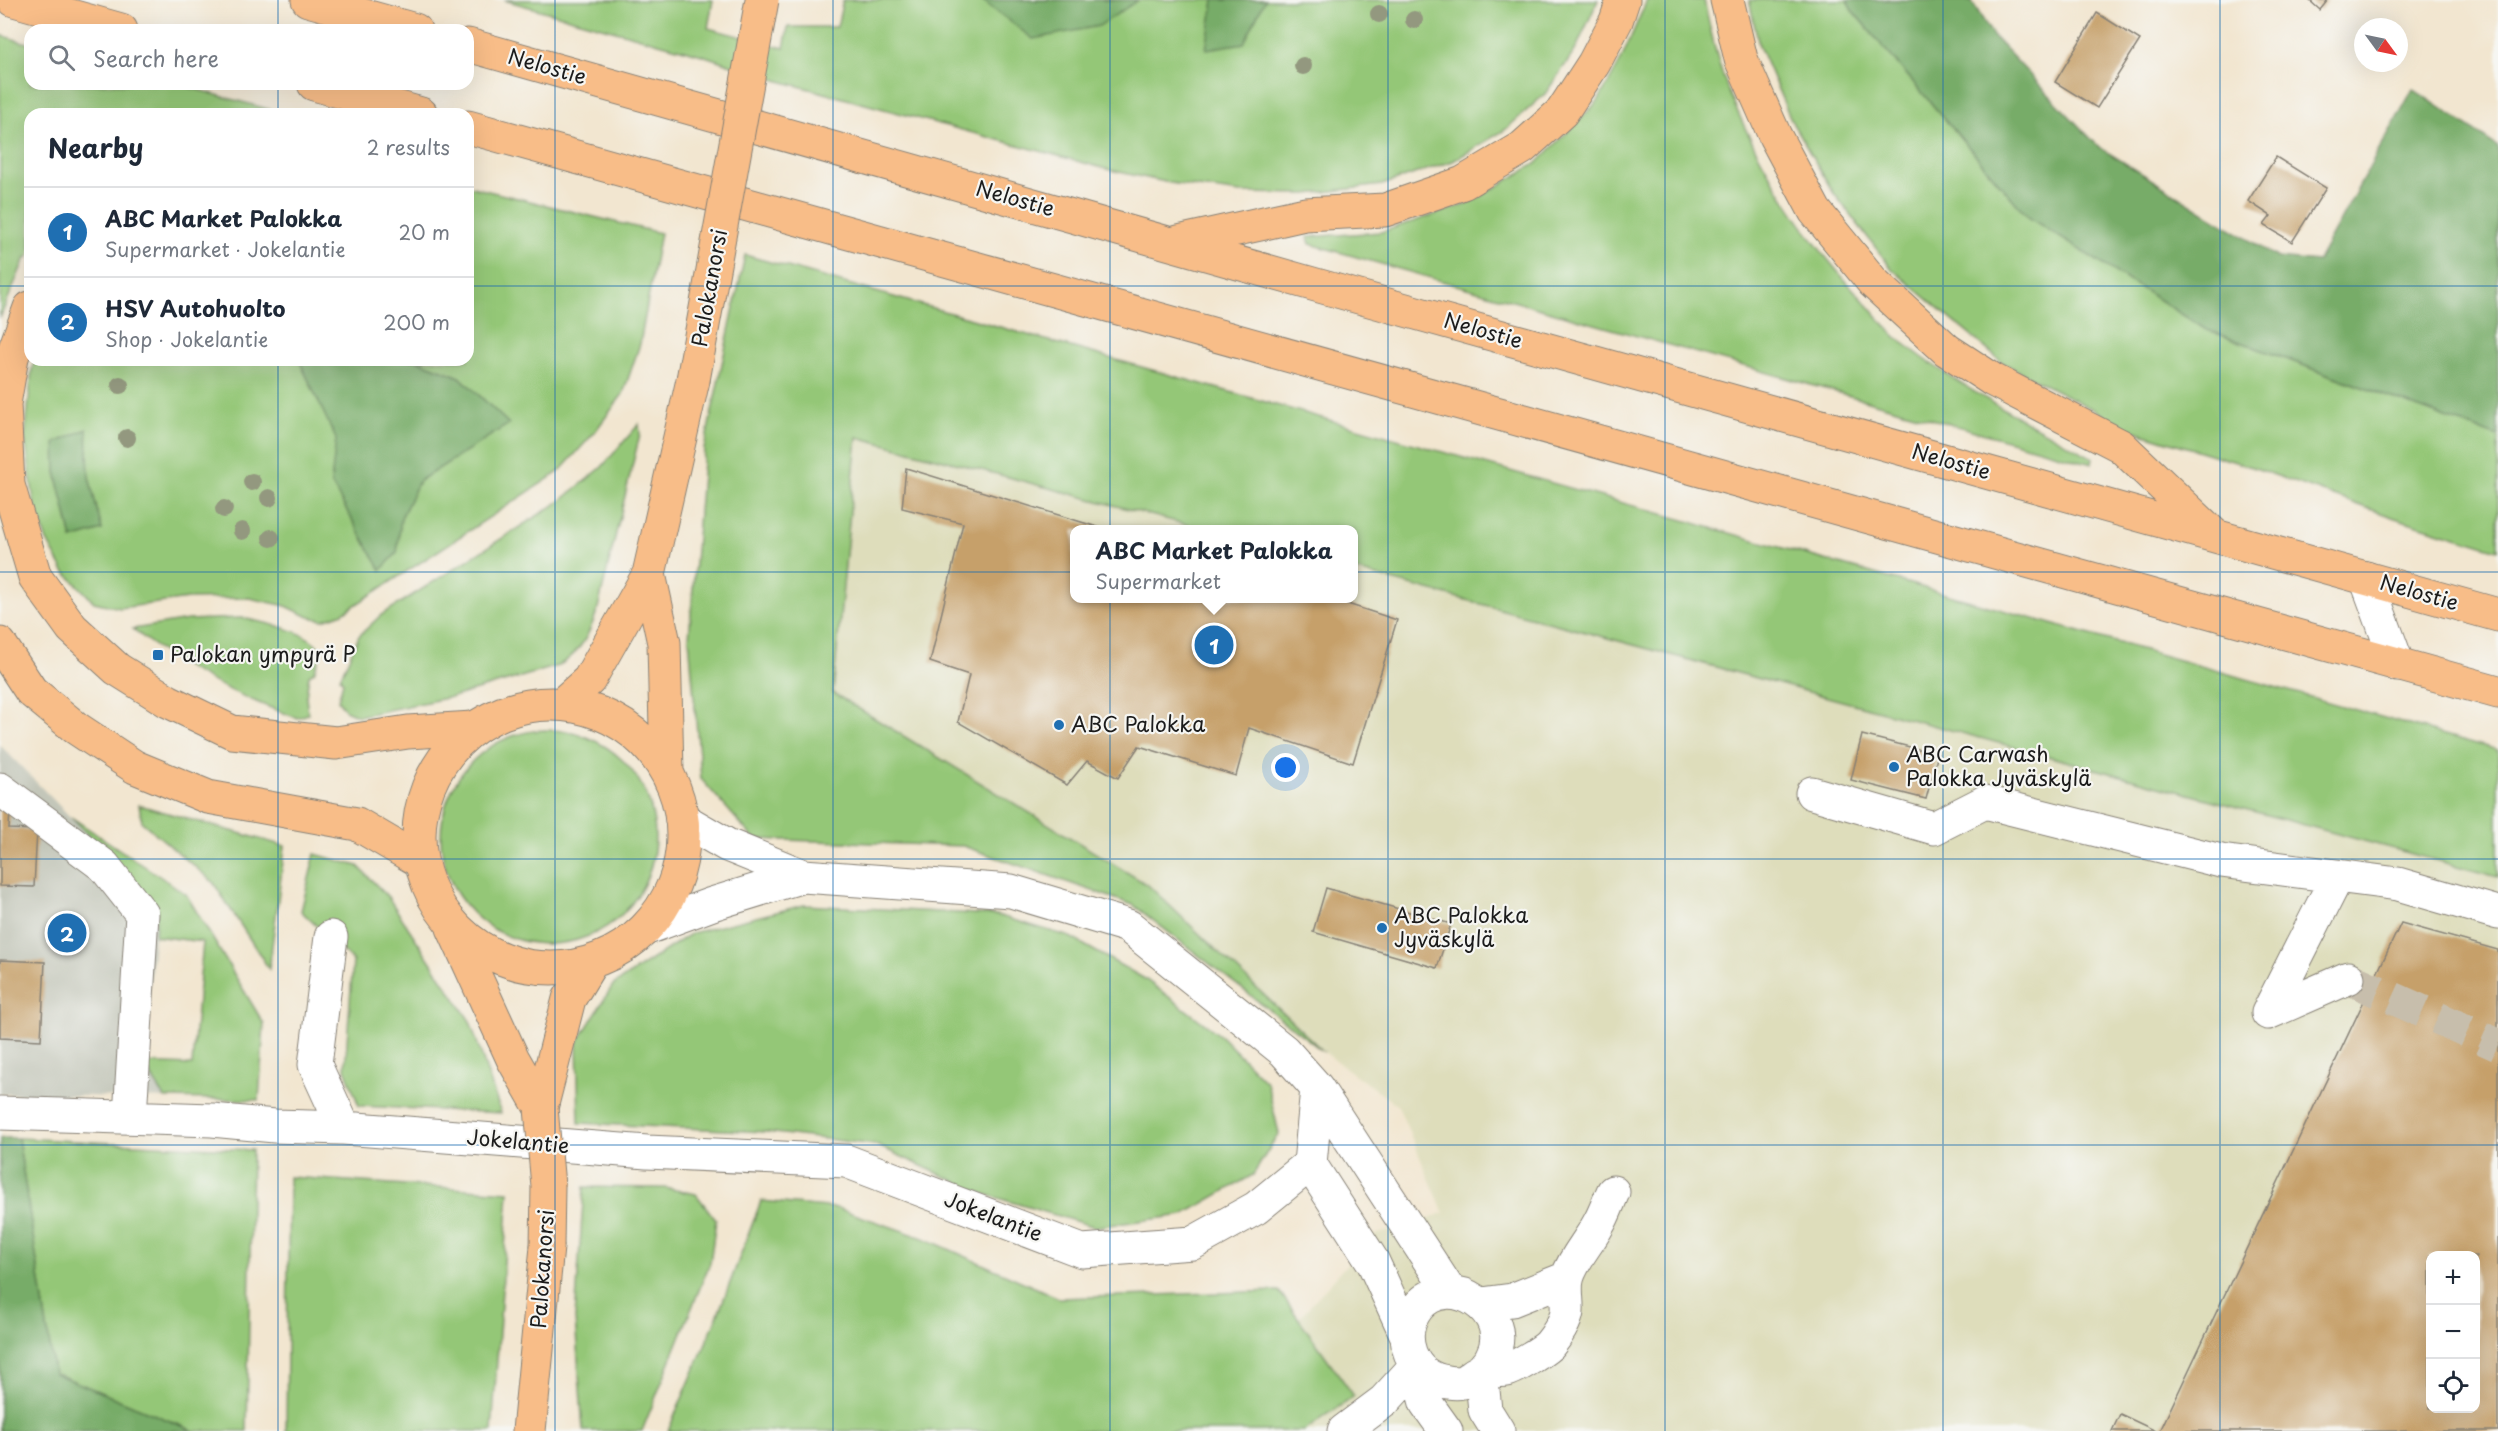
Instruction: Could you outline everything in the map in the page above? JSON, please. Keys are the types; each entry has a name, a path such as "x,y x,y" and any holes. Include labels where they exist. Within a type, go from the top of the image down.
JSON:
{"main road":[{"path":"14,0 100,24"},
{"path":"308,0 394,24"},
{"name":"Palokanorsi","path":"562,704 589,680 650,574 693,380 762,0"},
{"path":"1173,243 1305,214 1384,210 1463,183 1522,148 1562,112 1594,63 1616,21 1623,0"},
{"path":"1727,0 1741,59 1775,136 1815,211 1873,282 1947,350 1993,380 2121,446 2212,534"},
{"name":"Nelostie","path":"474,47 2498,615"},
{"path":"336,90 400,108"},
{"path":"474,129 2498,692"},
{"path":"24,324 12,357 4,404 8,485 35,577 72,628 117,669 168,702 232,732 336,743 408,732 473,728 515,708 562,704 604,715 613,720 640,738 667,772 682,819 682,858 670,895 647,927 621,949 591,963 541,969 493,956 453,927 432,896 420,861 420,811 439,765 473,728"},
{"name":"Palokanorsi","path":"650,574 664,643 667,772"},
{"path":"0,644 31,691 76,728 135,767 208,797 357,824 420,861"},
{"name":"Palokanorsi","path":"453,927 513,1059 540,1108"},
{"name":"Palokanorsi","path":"529,1431 547,1247 548,1186 540,1108 569,999 591,963"}],"street":[{"path":"2366,578 2398,665"},
{"path":"0,789 104,866 142,915 130,1117"},
{"path":"1812,793 1934,828 1984,802 2221,861 2398,884 2498,913"},
{"path":"682,819 727,845 803,876 1011,891 1128,926 1284,1051 1317,1088 1450,1292"},
{"path":"647,927 803,876"},
{"path":"2337,877 2268,1013 2348,978"},
{"path":"331,937 315,1065 344,1128"},
{"path":"1317,1088 1310,1164 1373,1262 1406,1335 1408,1350 1416,1366 1426,1403 1446,1431"},
{"name":"Jokelantie","path":"0,1113 212,1120 647,1152 846,1161 1082,1251 1193,1243 1256,1208 1310,1164"},
{"path":"1481,1371 1508,1370 1550,1345 1567,1315 1567,1278 1599,1223 1613,1192"},
{"path":"1482,1304 1512,1300 1567,1278"},
{"path":"1406,1335 1411,1317 1420,1305 1436,1295 1450,1292 1470,1296 1482,1304 1492,1317 1497,1337 1493,1355 1481,1371 1466,1383 1431,1378 1416,1366"},
{"path":"1344,1431 1384,1401 1416,1366"},
{"path":"1481,1371 1485,1410 1498,1431"}],"shaded area":[{"path":"857,437 1188,525 1070,525 1070,603 1358,603 1358,571 2498,877 2498,1431 1304,1431 1354,1396 1299,1318 1372,1236 1444,1213 1398,1106 1324,1052 1148,885 833,693"},
{"path":"0,745 157,906 143,1063 165,1098 0,1094"}],"green space":[{"path":"504,0 713,0 708,28 784,48 788,27 837,27 843,0 1598,0 1575,51 1545,94 1505,130 1453,161 1382,185 1307,194 1240,193 1170,183 1110,170 776,80 702,55"},
{"path":"982,0 1138,0 1099,26 1033,39"},
{"path":"1214,0 1265,0 1244,43 1206,49"},
{"path":"1647,0 1704,0 1726,86 1773,179 1789,206 1825,256 1889,330 1900,341 1950,377 2093,458 2092,464 1310,244 1308,237 1381,232 1467,204 1537,163 1598,101 1621,60"},
{"path":"1749,0 1847,0 1851,9 2028,217 2205,329 2498,437 2498,550 2395,518 2255,468 2135,431 2003,363 1892,269 1833,192 1793,124 1759,46"},
{"path":"1847,0 1971,0 1993,36 2099,147 2278,258 2317,262 2413,89 2498,147 2498,437 2205,329 2028,217 1851,9"},
{"path":"0,35 24,42 24,90 199,90 264,108 24,108 24,261 0,318"},
{"path":"474,187 660,233 640,344 623,394 594,433 559,472 343,613 323,620 309,617 286,606 249,598 188,599 120,608 94,602 63,570 46,539 34,502 25,438 33,366 302,366 337,439 331,483 381,569 397,553 401,518 419,481 508,424 460,377 432,366 474,366","holes":["86,430 89,477 102,530 72,539 56,472"]},
{"path":"745,255 2498,750 2498,877 1358,571 1358,525 1188,525 857,437 833,693 1148,885 1324,1052 1133,905 963,846 754,839 701,779 689,638 704,449"},
{"path":"302,366 432,366 460,377 509,424 419,481 401,518 397,553 381,570 331,483 336,439"},
{"path":"639,424 640,434 598,608 588,634 573,655 558,666 456,696 359,716 345,710 338,700 343,682 340,678 359,636 381,615 559,502 601,468"},
{"path":"87,429 89,477 102,530 72,539 56,472 55,443"},
{"path":"242,618 298,633 316,644 322,652 314,672 309,675 306,697 308,714 297,718 211,681 170,657 133,629 188,620"},
{"path":"538,730 558,730 589,738 624,761 647,796 653,816 655,837 653,858 647,878 624,913 589,936 558,944 538,944 507,936 480,920 465,905 449,878 441,847 441,827 449,796 465,769 480,754 507,738"},
{"path":"139,805 285,846 269,969 213,882 142,822"},
{"path":"71,817 186,894 264,1024 259,1100 165,1098 143,1063 192,1065 203,942 155,936 157,906"},
{"path":"315,854 358,866 388,897 470,1021 501,1113 359,1106 345,1069 353,961 301,911"},
{"path":"804,905 997,915 1070,937 1145,979 1221,1036 1267,1083 1279,1133 1253,1175 1183,1215 1095,1227 981,1193 876,1145 766,1132 579,1123 577,1043 613,985 692,933"},
{"path":"0,1138 18,1138 54,1373 194,1431 0,1431"},
{"path":"18,1138 252,1150 247,1431 194,1431 54,1373"},
{"path":"289,1177 509,1192 492,1431 286,1431"},
{"path":"584,1187 665,1188 696,1194 716,1220 710,1263 642,1431 583,1431 575,1318"},
{"path":"761,1201 837,1208 926,1239 1059,1298 1279,1291 1354,1396 1304,1431 668,1431 717,1317"}],"building":[{"path":"2309,0 2328,0 2320,10"},
{"path":"2097,13 2140,40 2097,108 2055,82"},
{"path":"2276,157 2326,188 2292,242 2264,225 2271,216 2248,201"},
{"path":"906,468 1091,525 1070,525 1070,603 1344,603 1397,620 1353,763 1249,728 1236,776 1139,746 1118,778 1087,761 1067,785 958,722 969,675 930,662 963,523 902,508"},
{"name":"ABC Carwash Palokka Jyväskylä","path":"1862,735 1938,754 1926,799 1851,780"},
{"path":"0,808 10,808 9,829 37,830 34,887 0,886"},
{"name":"ABC Palokka Jyväskylä","path":"1326,888 1451,924 1437,968 1313,932"},
{"path":"2401,923 2498,950 2498,1431 2160,1431"},
{"path":"0,960 45,962 41,1040 0,1038"},
{"path":"2120,1414 2156,1431 2112,1431"}],"tunnel":[{"path":"2348,978 2498,1045"}],"place":[{"name":"ABC Market Palokka","path":"1214,645"},
{"name":"Palokan ympyrä P","path":"158,655"},
{"name":"ABC Palokka","path":"1059,725"},
{"name":"ABC Carwash Palokka Jyväskylä","path":"1894,767"},
{"name":"ABC Palokka Jyväskylä","path":"1382,928"},
{"name":"HSV Autohuolto","path":"67,933"}]}
